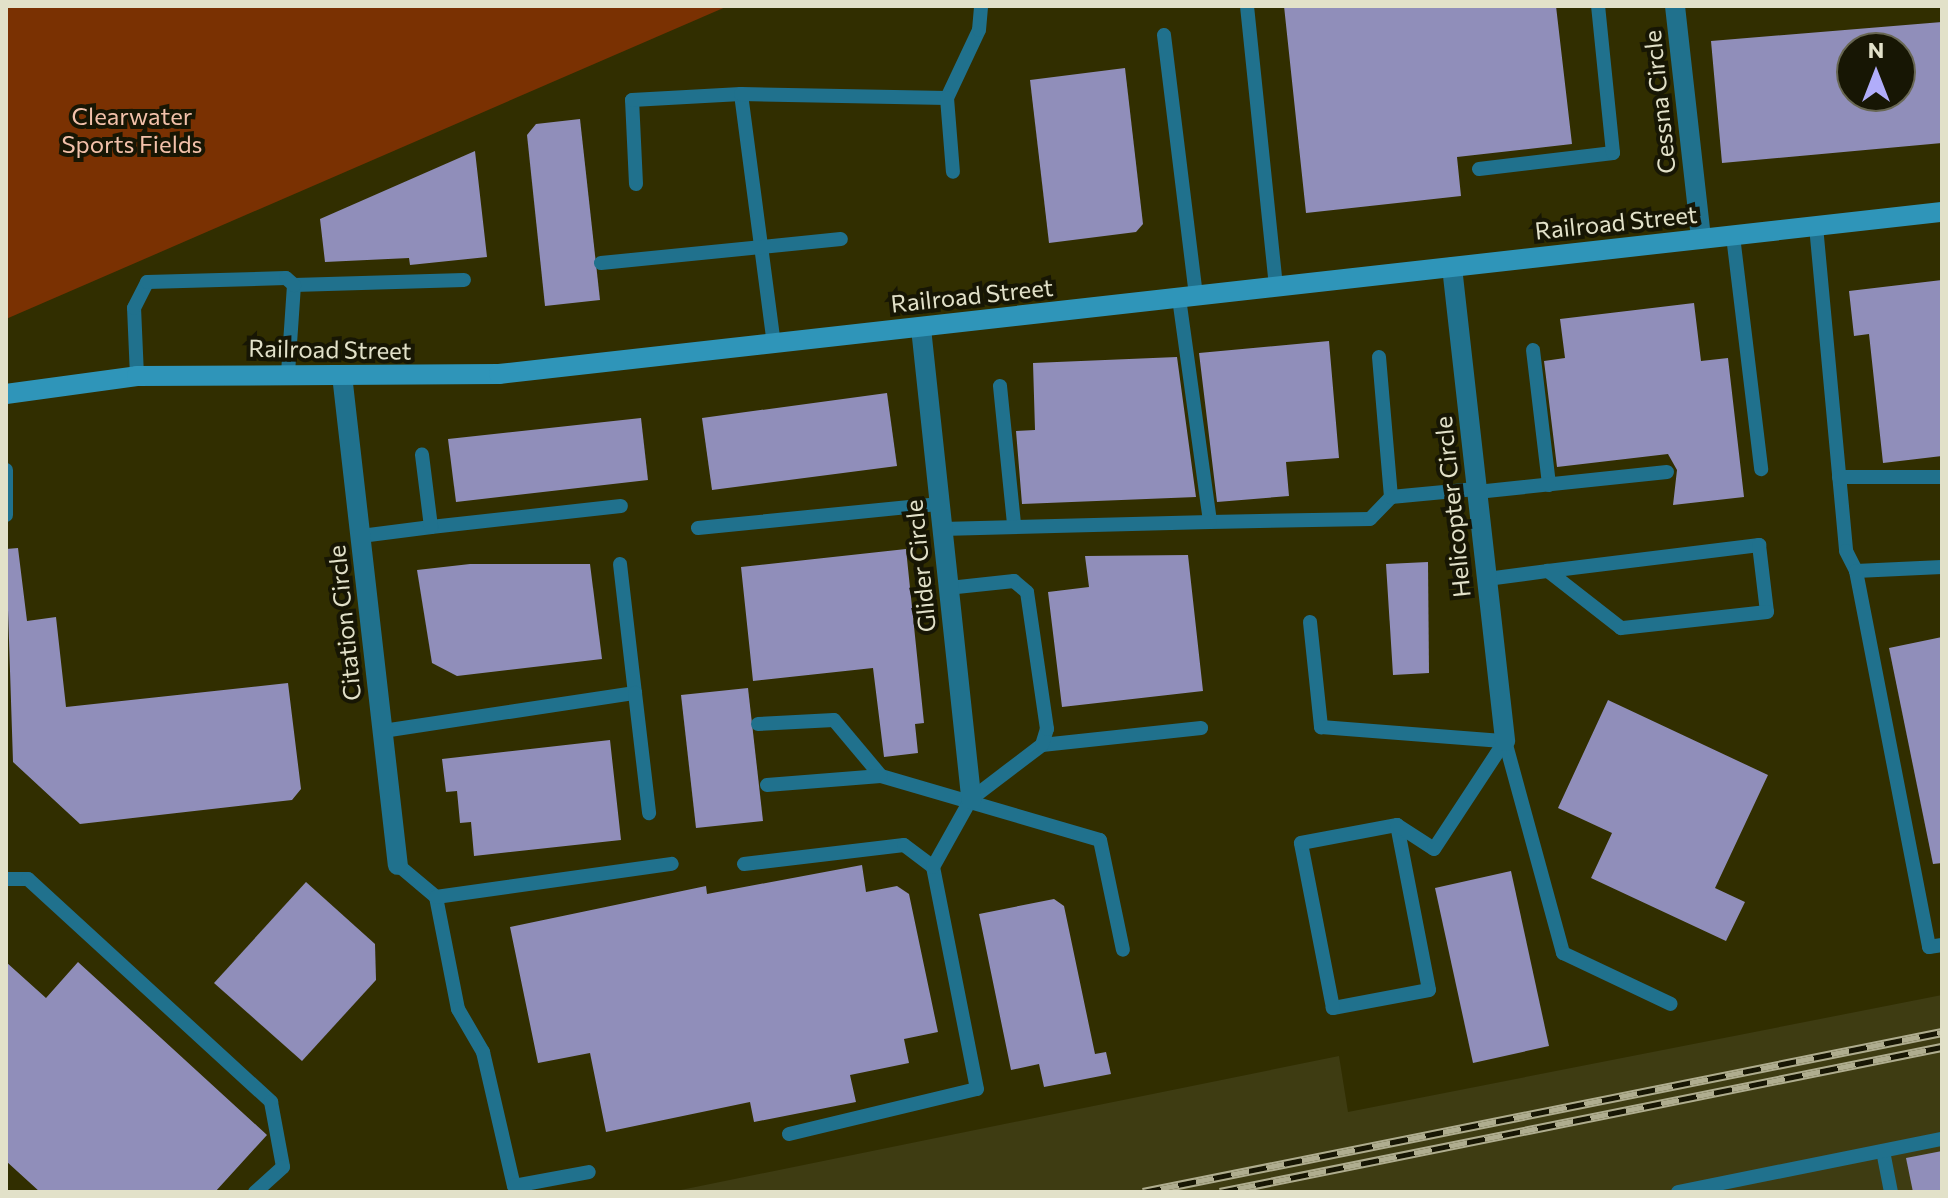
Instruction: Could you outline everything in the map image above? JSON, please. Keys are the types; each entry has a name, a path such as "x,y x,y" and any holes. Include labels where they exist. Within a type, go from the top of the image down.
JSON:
{"main road":[{"name":"Railroad Street","path":"6,394 137,376 499,374 1942,212"}],"street":[{"name":"Cessna Circle","path":"1675,6 1701,239"},
{"name":"Helicopter Circle","path":"1452,267 1505,741"},
{"name":"Glider Circle","path":"921,328 971,799"},
{"name":"Citation Circle","path":"342,375 398,865"}],"lane":[{"path":"953,172 947,98 979,30 981,6"},
{"path":"1247,6 1276,287"},
{"path":"1479,169 1613,153 1598,6"},
{"path":"1164,35 1210,522"},
{"path":"636,184 632,100 741,94 947,98"},
{"path":"741,94 774,344"},
{"path":"1816,226 1846,551 1856,571 1929,947 1942,945"},
{"path":"1733,236 1761,469"},
{"path":"601,263 841,239"},
{"path":"137,376 134,308 147,282 286,278 294,285 464,280"},
{"path":"288,373 294,285"},
{"path":"1533,350 1549,485"},
{"path":"1379,357 1391,497"},
{"path":"1000,386 1014,525"},
{"path":"422,455 431,527"},
{"path":"6,470 6,515"},
{"path":"942,529 1370,519 1391,497 1667,472"},
{"path":"1839,477 1942,477"},
{"path":"698,528 940,504"},
{"path":"361,536 621,506"},
{"path":"1487,579 1548,571 1759,545 1767,612 1621,628 1548,571"},
{"path":"620,564 649,813"},
{"path":"1856,571 1942,567"},
{"path":"949,588 1014,581 1027,592 1047,729 1042,745"},
{"path":"1310,622 1321,727 1505,741"},
{"path":"383,731 635,693"},
{"path":"758,724 834,720 881,776"},
{"path":"789,1134 977,1089 933,867 971,799 1042,745 1201,728"},
{"path":"1397,825 1429,990 1333,1008 1301,843 1397,825 1434,849 1505,741"},
{"path":"1505,741 1563,953 1671,1004"},
{"path":"767,785 881,776 971,799 1100,840 1123,950"},
{"path":"744,864 904,845 933,867"},
{"path":"436,897 672,864"},
{"path":"398,865 436,897 458,1009 483,1052 514,1186 589,1172"},
{"path":"6,879 28,879 271,1102 283,1167 255,1192"},
{"path":"1678,1192 1942,1139"},
{"path":"1883,1151 1891,1192"}],"shaded area":[{"path":"1942,995 1942,1192 671,1192 1339,1056 1348,1112"}],"green space":[{"name":"Clearwater Sports Fields","path":"6,6 728,6 6,319"}],"building":[{"path":"1284,6 1556,6 1572,144 1457,157 1461,196 1306,213"},
{"path":"1942,22 1942,143 1722,163 1711,41"},
{"path":"1125,68 1143,224 1136,232 1049,243 1030,80"},
{"path":"580,119 600,300 545,306 527,135 536,124"},
{"path":"475,151 487,257 410,265 409,258 325,262 320,219"},
{"path":"1942,280 1942,456 1883,463 1869,334 1854,336 1849,291"},
{"path":"1694,303 1701,361 1728,358 1744,497 1673,505 1677,470 1668,454 1557,467 1544,361 1565,358 1560,319"},
{"path":"1329,341 1339,458 1286,462 1289,496 1217,502 1199,353"},
{"path":"1177,357 1196,497 1022,504 1016,431 1035,430 1033,363"},
{"path":"887,393 897,466 712,490 702,418"},
{"path":"641,418 648,480 456,502 448,439"},
{"path":"18,548 27,621 56,617 66,707 288,683 301,789 292,800 80,824 13,762 6,549"},
{"path":"906,549 924,723 915,724 918,753 884,757 873,668 753,681 741,567"},
{"path":"1188,555 1203,691 1062,707 1048,592 1089,587 1085,556"},
{"path":"1428,562 1429,673 1393,675 1386,564"},
{"path":"470,564 590,564 602,659 457,676 432,663 417,570"},
{"path":"1942,637 1942,863 1933,864 1889,648"},
{"path":"748,688 763,821 696,828 681,695"},
{"path":"1608,700 1768,775 1715,888 1745,902 1726,941 1591,878 1612,833 1558,808"},
{"path":"610,740 621,840 474,856 471,822 460,823 457,791 446,792 442,759"},
{"path":"862,865 866,892 897,886 909,894 938,1032 904,1039 909,1063 850,1075 856,1102 754,1122 750,1102 606,1132 590,1053 538,1063 510,927 706,886 707,894"},
{"path":"1511,871 1549,1046 1473,1063 1435,888"},
{"path":"306,882 375,944 376,980 302,1061 214,983"},
{"path":"1054,899 1064,906 1095,1054 1106,1052 1111,1074 1044,1087 1039,1064 1011,1070 979,914"},
{"path":"6,962 46,998 78,962 267,1135 215,1192 40,1192 6,1161"},
{"path":"1942,1151 1942,1192 1913,1192 1906,1158"}],"railway":[{"path":"1143,1192 1942,1032"},
{"path":"1220,1192 1942,1047"}]}
